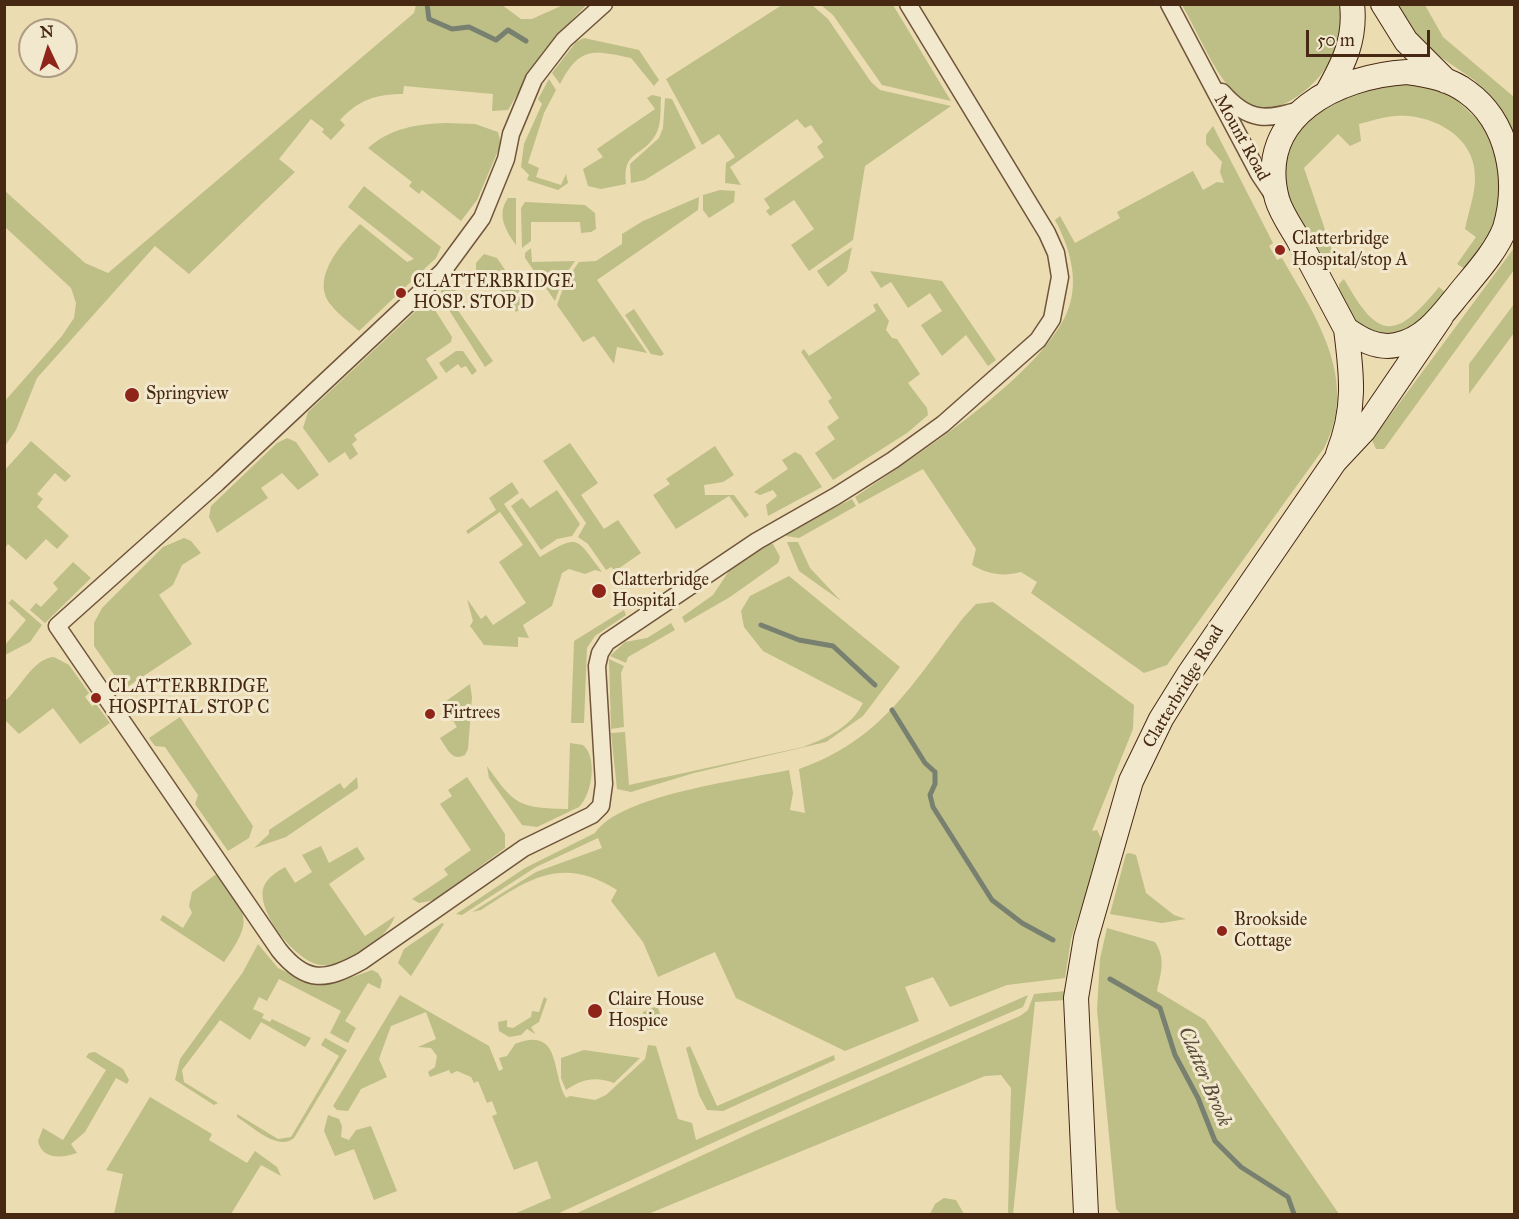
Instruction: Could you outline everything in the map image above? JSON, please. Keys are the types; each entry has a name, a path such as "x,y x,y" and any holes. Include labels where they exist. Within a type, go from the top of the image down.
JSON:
{"main road":[{"path":"1327,93 1349,49 1353,18 1352,4"},
{"path":"1383,4 1406,41 1446,81"},
{"path":"1407,72 1446,81 1467,92 1481,104 1496,123 1509,151 1514,184 1504,229 1479,270 1441,317 1422,334 1394,346 1362,341 1346,329 1278,202 1274,184 1274,163 1280,139 1288,124 1305,108 1327,93 1351,81 1381,74 1407,72"},
{"name":"Clatterbridge Road","path":"1086,1215 1076,998 1086,938 1131,781 1161,719 1214,636 1335,461 1364,430 1441,317"},
{"name":"Clatterbridge Road","path":"1335,461 1346,433 1353,401 1346,329"}],"street":[{"path":"604,4 564,40 534,79 511,134 506,159 482,218 448,266 217,483 57,626 279,950 292,966 303,973 317,976 337,975 362,961 524,848 597,811 604,797 604,783 597,666 600,653 608,642 757,541 836,496 943,424 1038,340 1052,319 1060,278 1056,253 1047,233 908,4"},
{"name":"Mount Road","path":"1169,4 1259,174 1278,202"},
{"name":"Mount Road","path":"1206,73 1236,108 1255,117 1276,117 1305,108"}],"green space":[{"path":"416,5 502,5 521,19 532,19 563,5 586,5 542,53 508,110 492,111 493,94 404,86 403,94 376,97 361,103 347,113 340,120 345,125 331,140 322,132 324,129 311,119 279,159 295,172 189,274 155,246 37,378 16,430 5,446 4,402 62,336 74,318 76,303 71,288 5,227 5,191 85,263 108,273 414,13"},
{"path":"782,5 812,5 828,19 871,82 880,90 951,106 865,166 853,240 809,271 791,245 814,229 794,200 770,216 766,211 770,208 764,199 824,157 817,147 823,142 811,125 805,128 797,119 730,167 741,185 725,183 726,163 735,157 719,134 702,145 666,79"},
{"path":"821,5 893,5 951,101 882,85 833,15"},
{"path":"1182,5 1338,5 1341,20 1340,35 1329,63 1309,87 1280,106 1258,109 1249,106 1229,88 1211,60"},
{"path":"1395,5 1425,5 1443,37 1514,97 1514,136 1498,106 1474,80 1416,40"},
{"path":"584,38 639,50 659,80 654,86 631,58 597,53 581,57 567,72 560,84 552,73 576,42"},
{"path":"549,79 556,90 544,113 528,163 539,168 536,177 561,185 566,174 568,183 558,190 527,180 529,175 521,167 524,144 542,104 538,99"},
{"path":"1414,82 1451,95 1482,124 1495,144 1503,186 1493,229 1465,269 1457,264 1476,237 1465,229 1475,185 1474,164 1469,151 1450,131 1437,124 1409,116 1381,118 1359,124 1361,141 1350,146 1338,134 1304,168 1334,256 1317,252 1285,193 1285,153 1294,134 1309,117 1368,86"},
{"path":"652,95 661,97 658,130 651,142 630,159 627,165 626,184 601,189 588,186 583,169 603,157 597,149 655,109 647,98"},
{"path":"665,98 672,99 696,148 645,180 631,183 630,164 659,138 663,128"},
{"path":"446,123 475,124 498,132 501,144 477,200 461,221 422,190 419,194 409,186 412,182 368,148 386,136 405,128"},
{"path":"1213,126 1273,243 1269,246 1277,260 1282,258 1308,303 1329,349 1335,373 1337,398 1334,423 1324,448 1167,665 1144,673 1031,593 1037,582 1021,572 995,574 972,565 976,549 923,469 859,504 855,497 976,412 1034,359 1056,332 1069,307 1073,274 1068,251 1055,220 1060,216 1075,243 1120,218 1117,212 1193,171 1203,190 1217,182 1224,183 1220,172 1222,162 1206,144 1206,135"},
{"path":"364,186 441,247 436,258 359,331 334,309 325,295 326,273 345,241 360,224 407,262 414,259 348,207"},
{"path":"720,190 735,191 734,202 709,218 703,210 703,195"},
{"path":"699,197 698,210 597,280 647,353 617,347 614,364 594,336 583,342 557,305 566,280 579,262 596,261 622,244 622,234 643,221"},
{"path":"508,198 516,198 516,245 504,223 504,204"},
{"path":"525,202 585,205 595,213 596,229 581,233 580,222 531,222 531,241 522,248 521,208"},
{"path":"852,247 847,271 828,287 817,271"},
{"path":"531,248 532,262 575,261 563,278 555,301 525,258 525,253"},
{"path":"1514,248 1514,270 1384,449 1376,449 1372,440"},
{"path":"484,254 497,258 528,304 516,312 486,270 476,276 476,263"},
{"path":"870,271 942,281 996,360 988,366 966,335 942,356 921,325 942,311 930,293 908,308 891,282 881,288"},
{"path":"1344,279 1367,313 1377,322 1387,326 1398,324 1410,317 1439,287 1446,293 1419,328 1384,339 1357,324 1339,290 1339,284"},
{"path":"449,285 459,288 448,296 493,361 485,367 442,299 441,290"},
{"path":"877,303 889,321 886,330 892,338 897,339 920,374 908,383 927,408 928,415 907,433 833,480 815,453 835,439 827,427 839,418 828,401 832,398 801,352 804,349 809,356 876,311 873,305"},
{"path":"1514,304 1514,333 1469,394 1469,364"},
{"path":"427,306 435,310 452,337 451,342 426,359 438,378 354,435 357,440 352,444 358,454 350,460 345,452 329,463 303,428 308,412 420,307"},
{"path":"634,309 664,354 661,356 651,354 625,315"},
{"path":"456,351 463,351 477,371 472,375 466,366 461,368 458,364 446,373 439,363"},
{"path":"287,438 296,442 319,475 298,490 282,473 261,488 268,498 217,533 209,517 211,506 277,443"},
{"path":"31,441 71,476 65,482 55,473 37,494 43,499 37,507 69,536 57,549 46,539 26,560 8,544 5,548 4,471"},
{"path":"570,443 598,483 581,495 604,529 618,520 641,553 615,571 611,567 606,570 588,544 578,537 586,523 543,461"},
{"path":"715,446 734,475 723,482 704,485 705,495 734,495 749,515 745,518 729,496 676,529 653,495 670,484 666,479"},
{"path":"795,452 801,455 822,487 768,516 766,505 777,496 773,490 760,495 754,492 788,469 782,460"},
{"path":"512,482 519,493 504,504 540,557 562,545 576,542 581,545 602,572 595,570 585,574 569,569 562,573 552,606 523,625 529,638 518,637 518,647 484,645 470,626 473,621 467,599 481,619 486,615 493,625 526,603 499,562 523,545 500,512 468,534 466,531 496,510 489,498"},
{"path":"557,490 580,524 572,536 557,539 541,550 511,506 522,498 530,508"},
{"path":"852,499 856,506 799,538 786,536 790,530"},
{"path":"184,538 191,541 201,553 182,565 173,585 159,595 192,644 124,689 94,646 94,623 102,608 163,547"},
{"path":"787,542 798,542 810,568 841,601 799,571"},
{"path":"768,543 773,544 780,557 778,563 730,597 685,623 682,617 713,595 731,568"},
{"path":"73,562 91,578 45,623 30,610 36,603 41,607 58,589 53,583"},
{"path":"789,576 900,667 863,716 826,742 694,773 631,792 617,789 611,733 625,732 629,785 803,747 838,731 852,719 863,703 763,651 744,627 741,611 750,596"},
{"path":"4,599 9,603 12,599 42,625 30,642 5,655 5,645 26,620"},
{"path":"993,602 1134,705 1133,729 1092,831 1097,830 1103,842 1071,939 1065,978 1007,985 950,1007 933,977 905,987 919,1021 845,1051 736,998 715,952 658,977 643,942 611,901 617,890 597,880 579,874 546,875 514,889 481,910 472,912 536,872 602,848 598,838 536,867 462,915 456,914 525,868 595,833 609,820 629,809 655,799 714,784 789,770 793,793 790,810 805,813 799,769 828,757 874,726 911,687 976,604"},
{"path":"624,610 626,615 595,636 587,648 584,723 571,723 574,641"},
{"path":"671,623 675,630 628,657 626,663 610,656 625,642 647,638"},
{"path":"54,657 69,665 89,693 85,697 92,706 96,704 110,723 80,744 53,708 19,734 5,720 5,701 33,668 46,659"},
{"path":"609,659 624,666 621,673 624,727 611,729"},
{"path":"470,684 472,697 468,749 465,755 456,757 450,753 440,738 457,727 442,704"},
{"path":"180,717 253,826 249,838 228,851 195,804 198,795 165,747 155,746 149,738"},
{"path":"570,743 583,745 591,758 592,776 584,801 579,807 537,827 522,825 489,778 487,766 512,797 520,802 529,806 568,809"},
{"path":"357,777 358,788 286,837 254,848 269,834 269,830 340,783 344,789"},
{"path":"467,777 505,834 505,848 435,900 419,903 412,899 448,875 444,869 471,850 440,804 452,796 448,790"},
{"path":"321,846 329,863 357,847 365,859 329,884 365,936 395,916 386,931 373,942 344,961 327,965 311,962 290,945 271,921 263,896 264,886 268,880 285,867 295,883 312,872 302,855"},
{"path":"1126,854 1136,855 1146,893 1174,915 1186,919 1162,923 1110,914"},
{"path":"215,875 221,876 237,900 244,918 240,936 224,962 160,920 163,915 183,928 192,913 189,906 192,892"},
{"path":"442,923 444,924 411,976 398,963 404,949"},
{"path":"1107,928 1155,942 1162,960 1157,991 1205,1020 1339,1214 1121,1214 1116,1209 1097,1010 1100,959"},
{"path":"258,944 278,968 304,980 339,982 372,970 378,973 382,980 380,989 368,983 345,1021 356,1028 348,1043 330,1033 341,1011 279,979 267,1001 259,997 253,1009 264,1014 262,1018 270,1022 272,1019 311,1038 305,1047 261,1022 250,1040 220,1020 182,1070 184,1082 218,1103 214,1105 175,1080 180,1059 243,972"},
{"path":"1066,991 1066,1000 1035,1002 1013,1214 1008,1214 1011,1088 1001,1075 985,1076 648,1214 575,1214 755,1131 1020,1016 1028,1010 1034,994"},
{"path":"400,995 489,1046 499,1071 503,1069 499,1058 507,1056 515,1044 530,1040 541,1041 548,1046 552,1055 566,1098 570,1096 595,1100 606,1095 645,1059 648,1045 656,1046 678,1119 692,1123 696,1140 1028,995 1023,1007 813,1097 557,1214 514,1214 551,1198 537,1161 514,1170 492,1116 497,1114 492,1101 487,1103 478,1081 474,1083 471,1077 457,1071 451,1074 449,1070 430,1077 428,1072 435,1067 437,1056 431,1048 418,1047 436,1039 426,1012 391,1026 379,1059 387,1077 361,1089 348,1111 337,1110 333,1106"},
{"path":"544,997 547,999 539,1022 531,1027 535,1034 527,1029 521,1035 509,1037 499,1031 498,1022 507,1020 507,1027 513,1028 531,1017 532,1011 539,1012"},
{"path":"657,1006 666,1028 644,1030 643,1012"},
{"path":"325,1038 347,1050 294,1138 280,1142 273,1140 237,1117 237,1114 278,1139 291,1137 339,1056 321,1045"},
{"path":"690,1046 717,1106 834,1055 835,1060 723,1111 707,1110 699,1095 686,1048"},
{"path":"584,1050 640,1058 614,1083 589,1080 566,1090 561,1078 561,1058"},
{"path":"95,1052 123,1069 129,1080 127,1084 116,1078 85,1132 71,1144 77,1153 65,1156 48,1154 40,1147 38,1141 43,1128 63,1140 106,1070 86,1057 89,1053"},
{"path":"150,1097 212,1134 209,1140 247,1163 255,1151 277,1167 281,1176 261,1165 231,1214 114,1214 123,1174 106,1170"},
{"path":"328,1115 339,1119 342,1126 341,1137 349,1140 356,1130 371,1126 397,1191 374,1200 354,1149 335,1156 324,1131"},
{"path":"944,1198 956,1200 964,1214 930,1214 935,1204"}],"waterway":[{"name":"Clatter Brook","path":"427,4 429,19 452,29 469,27 496,40 508,30 526,41"},
{"path":"761,625 799,640 833,646 875,685"},
{"path":"892,710 925,763 935,772 935,784 930,795 933,807 992,900 1022,923 1053,940"},
{"name":"Clatter Brook","path":"1110,979 1160,1008 1175,1055 1198,1098 1215,1141 1241,1167 1288,1197 1294,1214"}],"place":[{"name":"Clatterbridge Hospital/stop A","path":"1280,250"},
{"name":"CLATTERBRIDGE HOSP. STOP D","path":"401,293"},
{"name":"Springview","path":"132,395"},
{"name":"Clatterbridge Hospital","path":"599,591"},
{"name":"CLATTERBRIDGE HOSPITAL STOP C","path":"96,698"},
{"name":"Firtrees","path":"430,714"},
{"name":"Brookside Cottage","path":"1222,931"},
{"name":"Claire House Hospice","path":"595,1011"}]}
